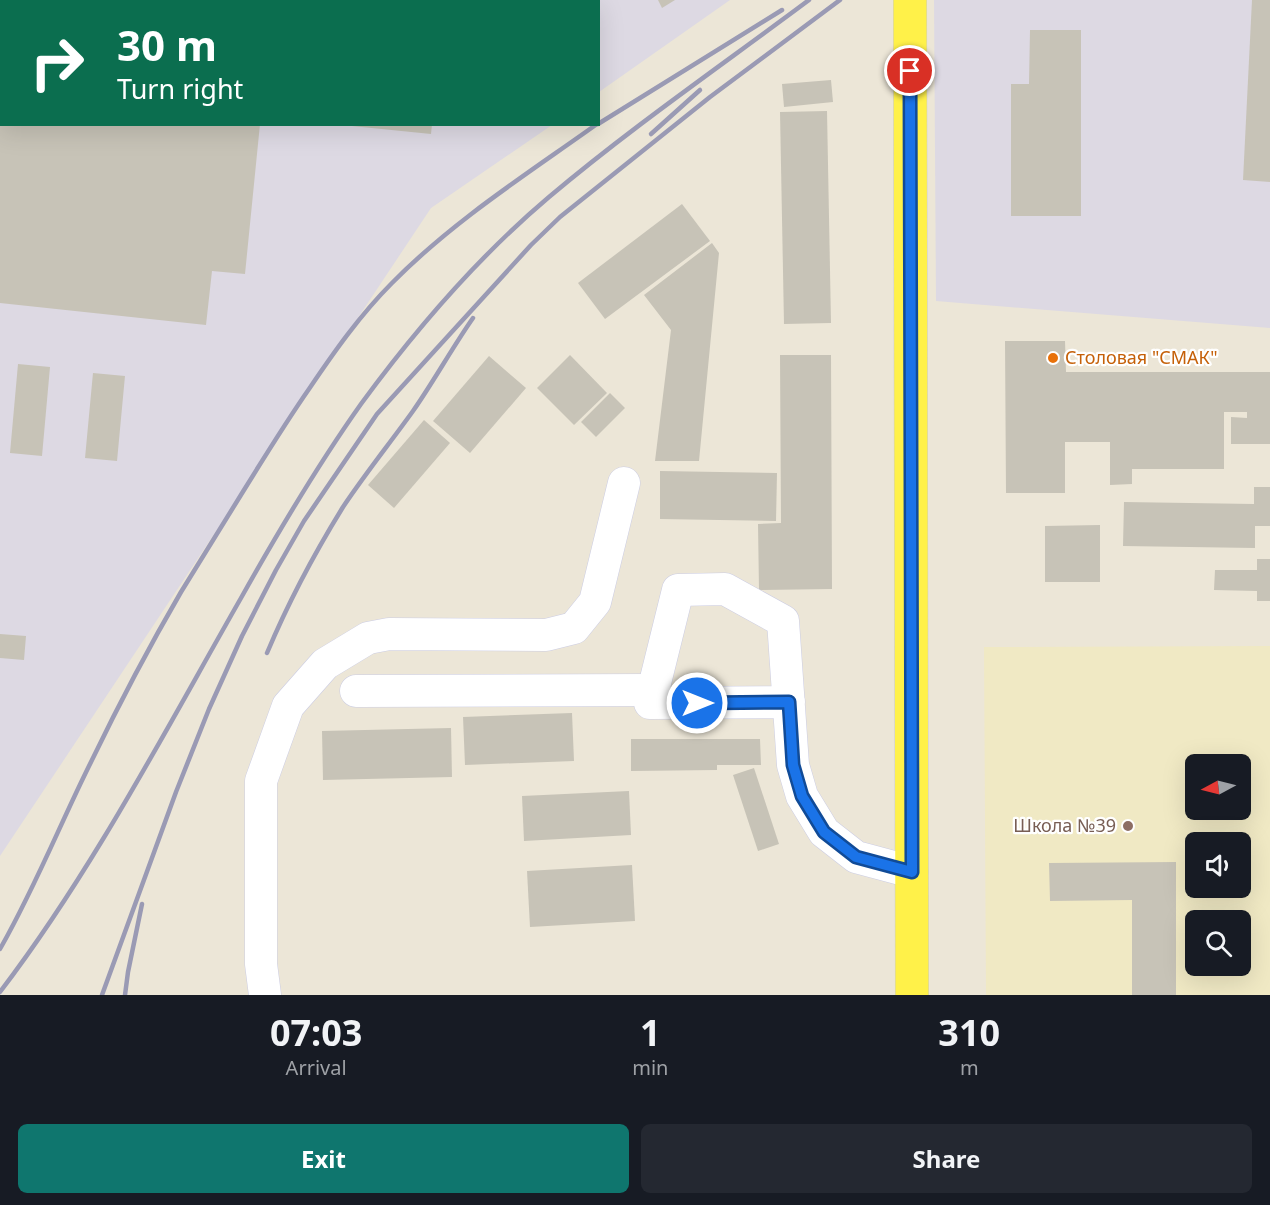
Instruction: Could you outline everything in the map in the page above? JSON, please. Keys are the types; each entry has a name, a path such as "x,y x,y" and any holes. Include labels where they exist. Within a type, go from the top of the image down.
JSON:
{"main road":[{"path":"910,0 912,995"}],"street":[{"path":"265,995 261,964 261,781 288,706 325,664 368,638 389,634 546,635 574,628 595,602 624,483"},
{"path":"789,702 650,703 678,590 725,589 783,621 789,702 793,765 802,796 824,832 856,857 912,872"},
{"path":"356,691 653,690"}],"shaded area":[{"path":"600,0 730,0 600,91"},
{"path":"934,0 1270,0 1270,328 936,301"},
{"path":"0,126 551,126 431,208 0,856"},
{"name":"Школа №39","path":"1270,646 1270,995 986,995 984,647"}],"building":[{"path":"658,0 675,0 662,8"},
{"path":"1252,0 1270,0 1270,182 1243,180"},
{"path":"1030,30 1081,30 1081,216 1011,216 1011,84 1029,84"},
{"path":"831,80 833,102 784,107 782,84"},
{"path":"827,111 831,323 784,324 780,112"},
{"path":"0,126 260,126 245,274 212,271 206,325 0,303"},
{"path":"352,126 432,126 431,134"},
{"path":"682,204 710,241 605,319 578,283"},
{"path":"712,243 719,253 699,461 655,461 671,330 644,295"},
{"path":"1005,341 1065,341 1066,372 1270,372 1270,444 1231,444 1231,417 1247,418 1247,412 1224,412 1224,469 1132,469 1132,484 1110,485 1110,442 1065,442 1065,493 1006,493"},
{"path":"570,355 607,393 574,425 537,388"},
{"path":"780,355 831,355 832,589 759,590 758,524 781,523"},
{"path":"489,356 526,388 470,453 433,421"},
{"path":"18,364 50,367 42,456 10,453"},
{"path":"93,373 125,376 117,461 85,458"},
{"path":"610,393 625,408 596,437 581,422"},
{"path":"424,420 450,443 394,508 368,485"},
{"path":"660,471 777,473 776,521 660,519"},
{"path":"1254,487 1270,487 1270,526 1255,526 1255,548 1123,546 1124,502 1254,504"},
{"path":"1100,525 1100,582 1045,582 1045,526"},
{"path":"1257,559 1270,559 1270,601 1257,601 1257,591 1214,590 1215,570 1257,570"},
{"path":"0,634 26,636 24,660 0,658"},
{"path":"572,713 574,761 465,765 463,717"},
{"path":"451,728 452,777 323,780 322,731"},
{"path":"631,739 760,739 761,765 717,765 717,770 631,771"},
{"path":"754,768 779,844 758,851 733,775"},
{"path":"629,791 631,835 524,841 522,796"},
{"path":"1176,862 1176,995 1132,995 1132,900 1050,901 1049,863"},
{"path":"632,865 635,921 530,927 527,871"}],"railway":[{"path":"0,992 66,898 97,849 313,475 361,404 426,321 497,244 580,171 809,0"},
{"path":"102,995 176,792 209,709 242,636 304,521 377,414 531,245 560,217 710,97 840,0"},
{"path":"600,123 782,10"},
{"path":"651,134 700,90"},
{"path":"0,949 25,903 112,719 169,613 300,401 338,348 380,295 415,260 491,199 594,126"},
{"path":"267,653 302,579 343,507 413,411 473,318"},
{"path":"125,995 142,904"}],"place":[{"name":"Столовая \"СМАК\"","path":"1053,358"},
{"name":"Школа №39","path":"1128,826"}],"route":[{"path":"697,703 789,702 793,765 802,796 824,832 856,857 912,872 910,71"}]}
